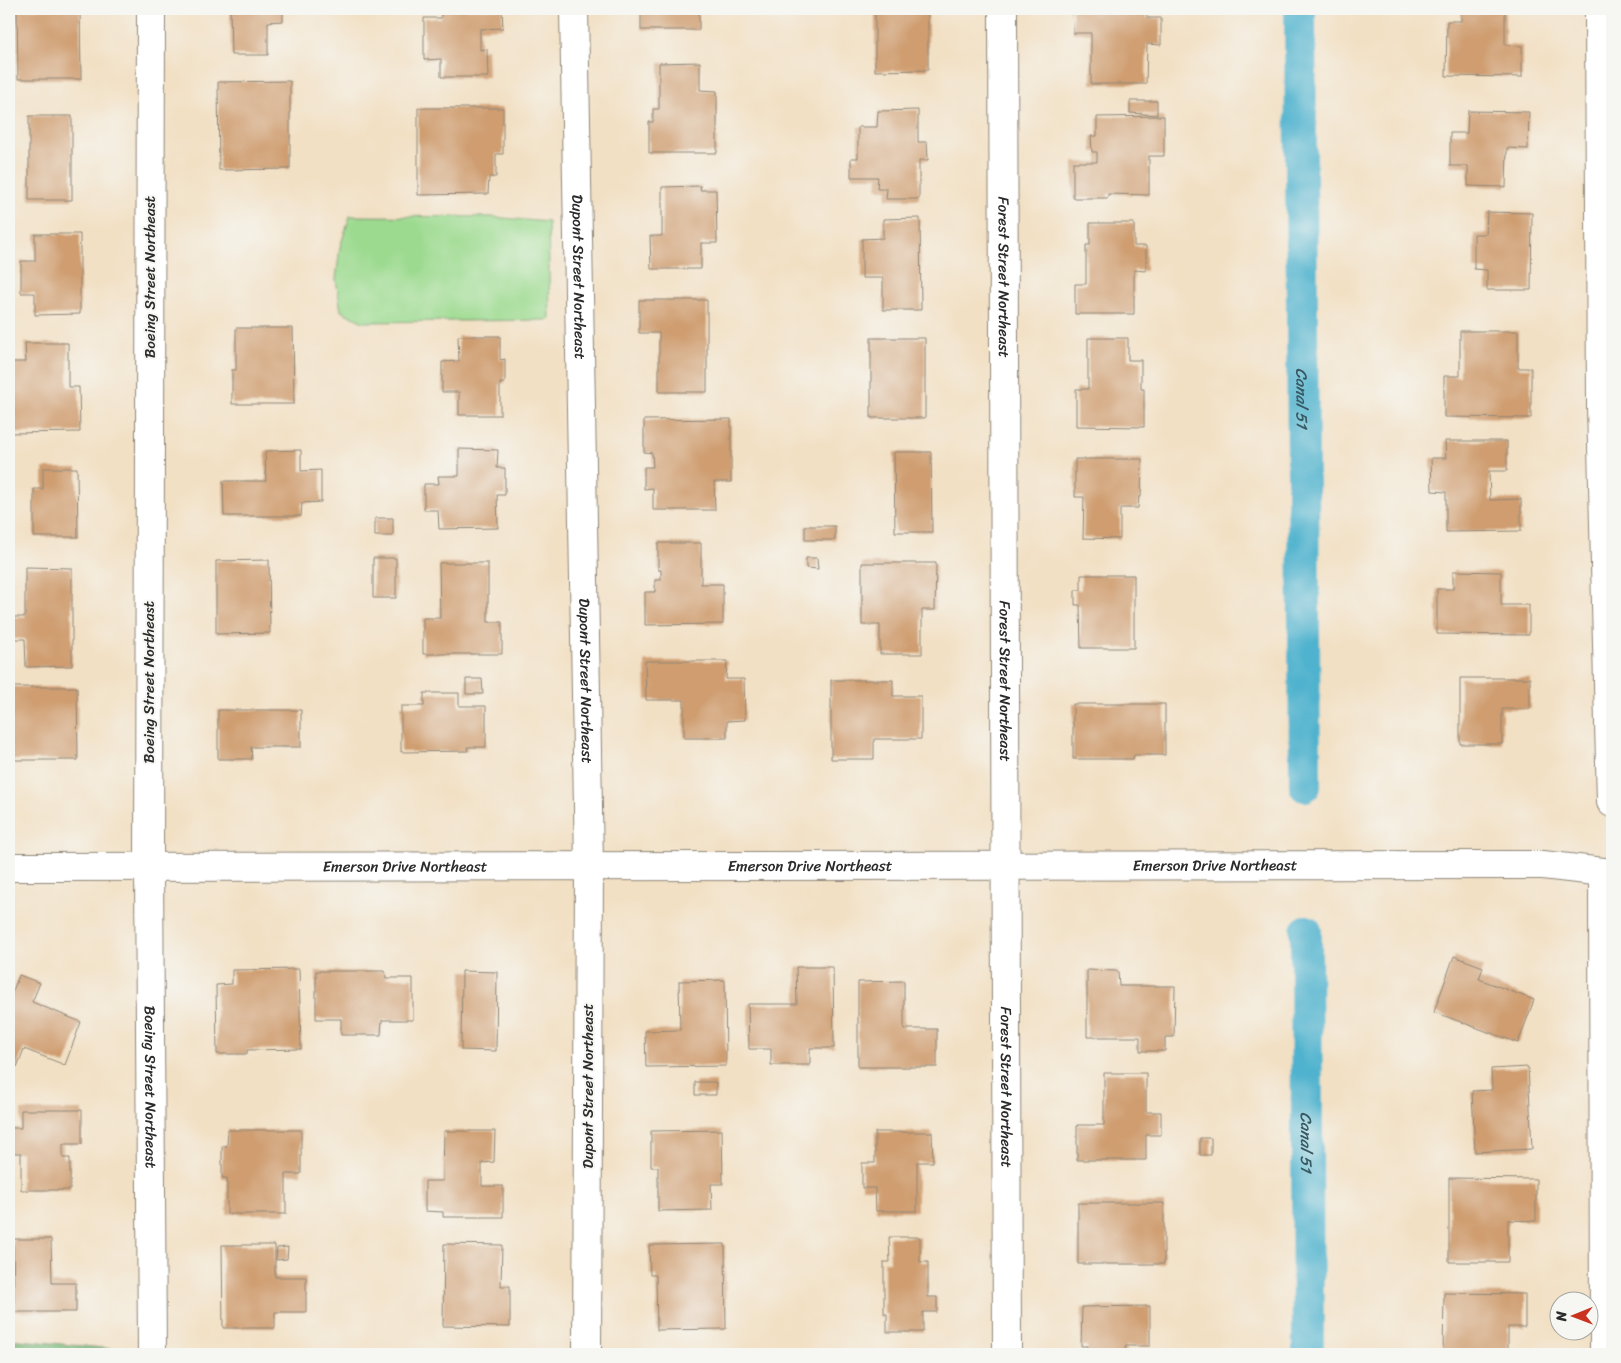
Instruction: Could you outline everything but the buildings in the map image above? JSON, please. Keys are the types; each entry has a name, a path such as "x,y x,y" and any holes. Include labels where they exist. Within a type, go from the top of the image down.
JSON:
{"street":[{"name":"Boeing Street Northeast","path":"151,9 149,867 152,1354"},
{"name":"Dupont Street Northeast","path":"574,9 589,865 586,1354"},
{"name":"Forest Street Northeast","path":"1003,9 1007,1354"},
{"path":"1598,9 1607,406 1612,804"},
{"name":"Emerson Drive Northeast","path":"9,867 1543,865 1608,872"},
{"path":"1607,1345 1608,872"}],"green space":[{"path":"350,216 492,217 548,222 550,320 363,322 341,311 336,279 340,247"},
{"path":"9,1339 114,1349 114,1354 9,1354"}],"waterway":[{"name":"Canal 51","path":"1300,9 1305,786"},
{"name":"Canal 51","path":"1306,931 1308,1354"}]}
